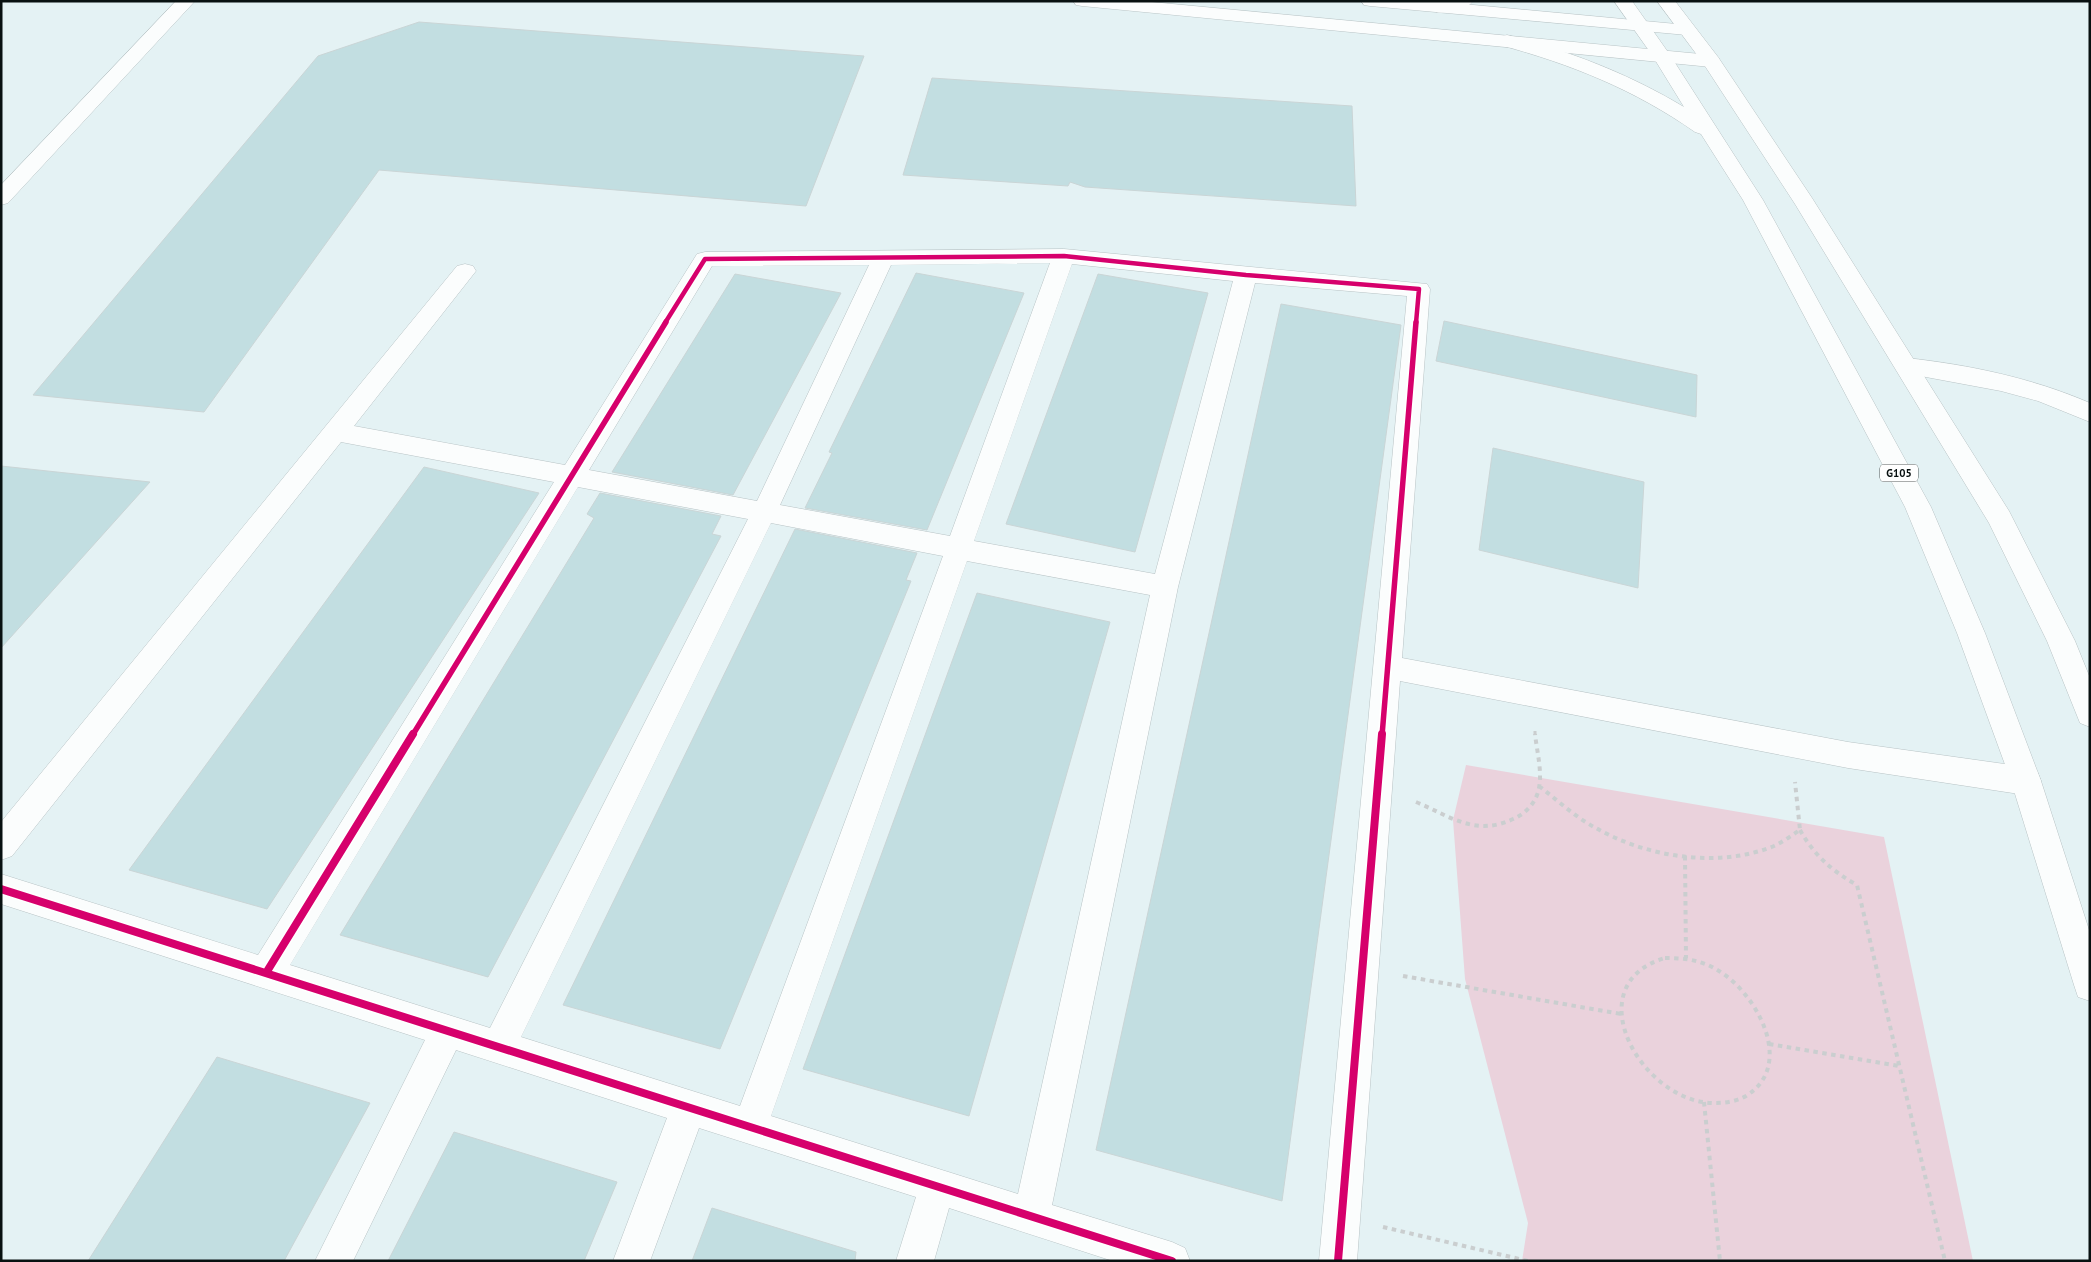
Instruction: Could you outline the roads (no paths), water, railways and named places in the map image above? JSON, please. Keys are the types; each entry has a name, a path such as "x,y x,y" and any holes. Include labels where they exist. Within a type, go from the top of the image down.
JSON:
{"main road":[{"path":"1,198 186,1"},
{"path":"1082,1 1711,61"},
{"path":"1370,1 1687,30"},
{"path":"1442,8 1464,1"},
{"name":"G105","path":"1623,1 1661,55 1753,200 1918,507 1971,633 2026,781 2090,985"},
{"path":"1666,1 1711,61 1805,204 2000,518 2061,640 2090,714"},
{"path":"1506,41 1572,60 1633,85 1661,100 1712,135"},
{"path":"750,1126 1064,256"},
{"path":"266,973 705,259 1064,256 1419,289 1338,1261"},
{"path":"498,1047 764,512 884,257"},
{"path":"1,846 465,272"},
{"path":"1031,1216 1165,587 1246,274"},
{"path":"1907,366 1949,371 1992,380 2036,393 2090,414"},
{"path":"336,432 1165,587"},
{"path":"1388,667 1790,744 2026,781"},
{"path":"1,889 1172,1261"},
{"path":"333,1261 448,1031"},
{"path":"631,1261 689,1107"},
{"path":"915,1261 937,1186"}]}
